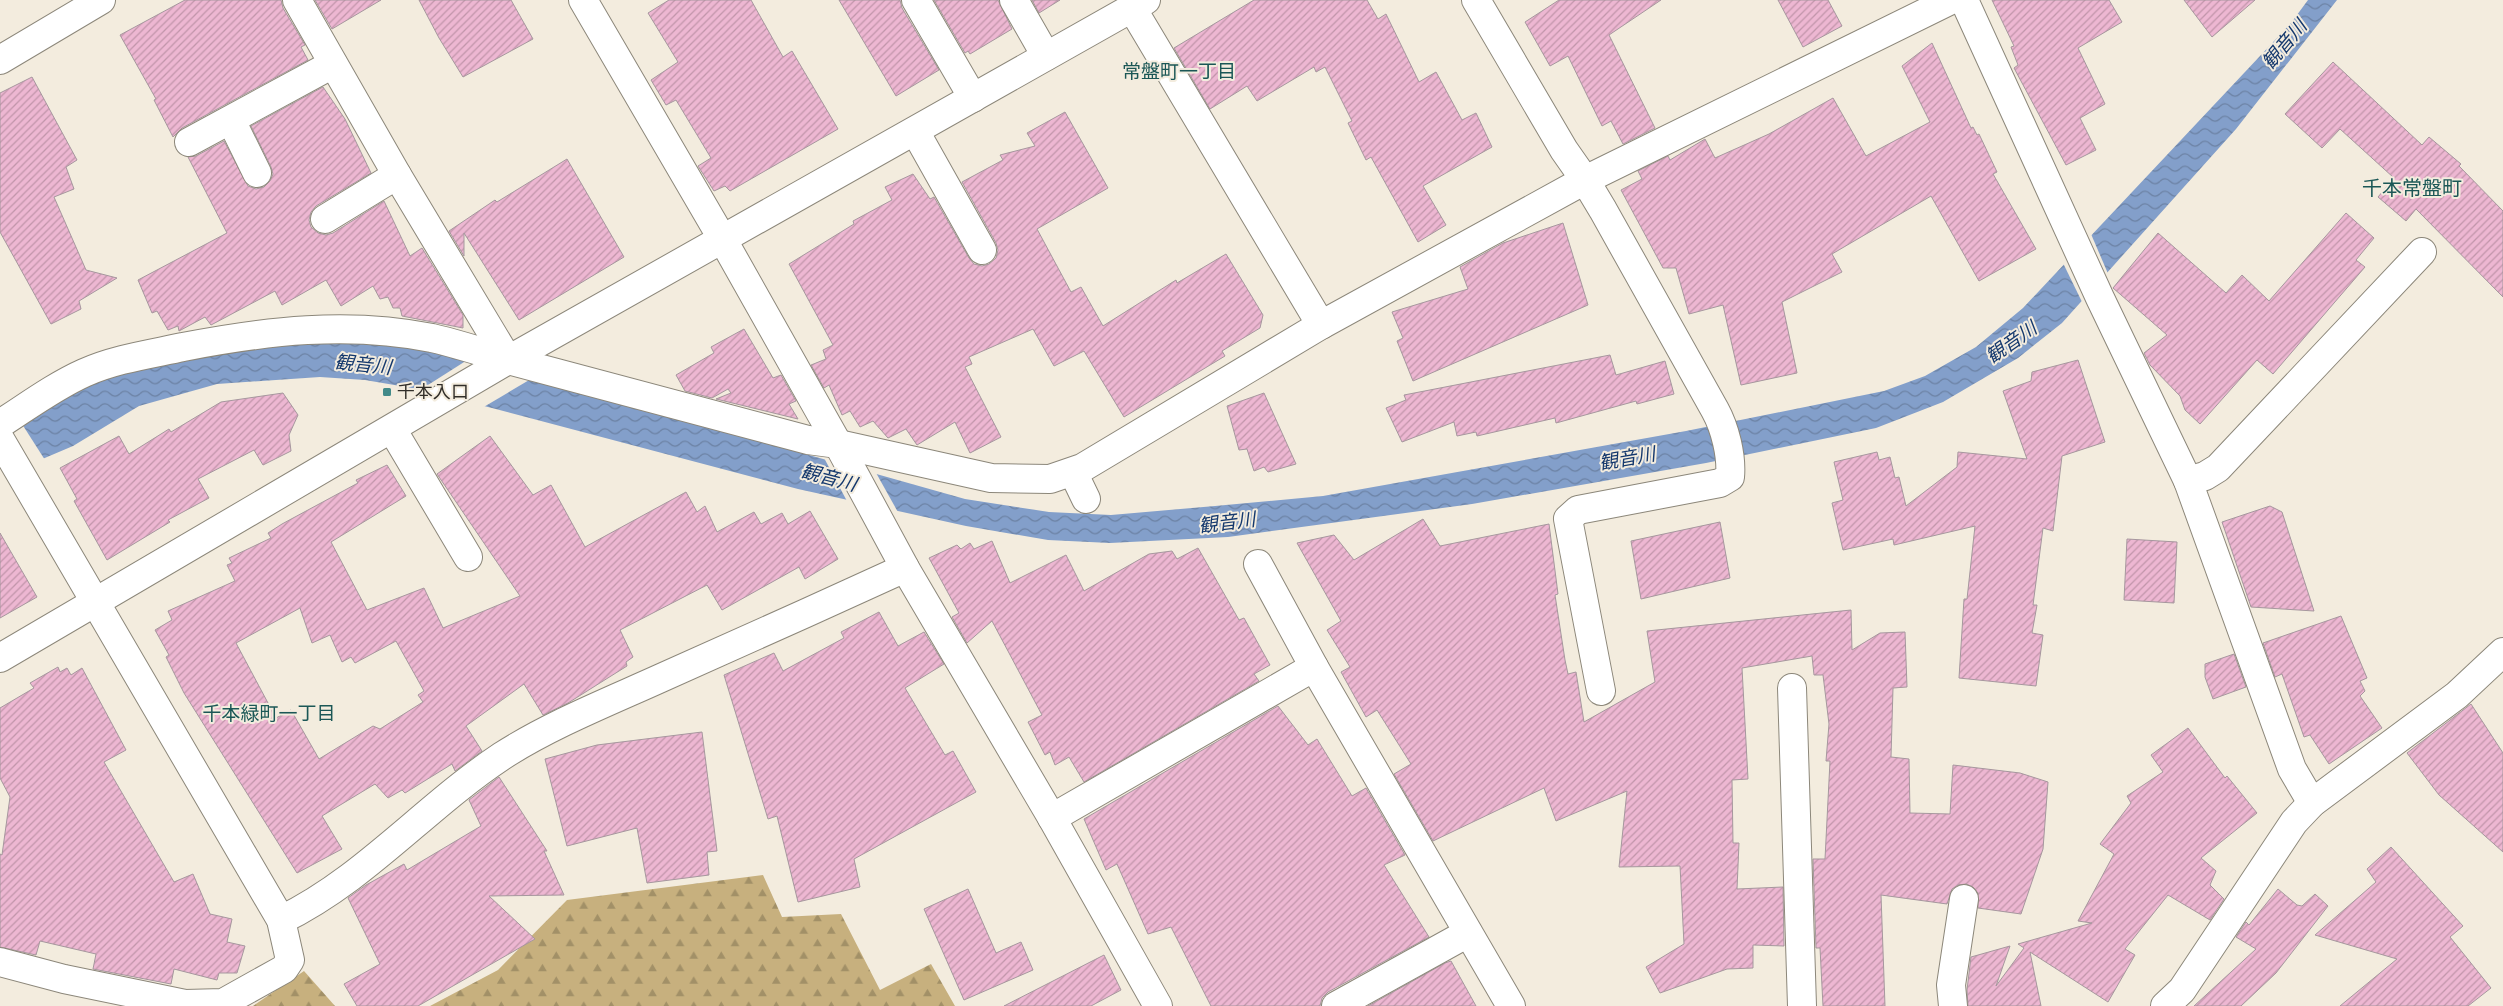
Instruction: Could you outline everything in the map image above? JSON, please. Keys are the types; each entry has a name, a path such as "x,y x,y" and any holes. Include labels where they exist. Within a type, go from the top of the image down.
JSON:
{"street":[{"path":"0,60 101,0"},
{"path":"297,0 505,362"},
{"path":"583,0 723,240 841,449 905,568 1052,818 1158,1006"},
{"path":"916,0 973,98"},
{"path":"1014,0 1046,56"},
{"path":"1476,0 1564,150 1585,180 1716,411 1731,466 1730,477 1720,483 1578,510 1568,519 1601,691"},
{"path":"0,424 63,383 86,372 139,356 242,336 308,329 397,333 462,345 505,362 841,449 991,478 1050,479 1073,472 1321,325 1585,180 1950,0"},
{"path":"1964,0 2100,298 2188,481 2292,769 2312,803"},
{"path":"0,658 96,600 439,403 505,362 1139,4 1321,325"},
{"path":"188,142 333,64"},
{"path":"231,120 257,173"},
{"path":"915,131 982,250"},
{"path":"325,219 397,175"},
{"path":"2188,481 2205,476 2218,468 2422,252"},
{"path":"392,429 468,557"},
{"path":"0,439 96,600 281,920 290,960 284,969 223,1002 185,1004 64,979 0,962"},
{"path":"1073,472 1086,499"},
{"path":"1258,564 1314,667 1512,1006"},
{"path":"281,920 311,905 333,890 455,791 503,756 582,714 905,568"},
{"path":"2166,1006 2182,990 2294,822 2312,803 2457,695 2503,652"},
{"path":"1052,818 1314,667"},
{"path":"1792,688 1802,1006"},
{"path":"1953,1006 1951,985 1964,899"},
{"path":"1336,1006 1468,933"}],"green space":[{"path":"763,875 782,917 841,914 880,990 931,964 955,1006 430,1006 498,970 567,900"},
{"path":"304,971 335,1006 253,1006"}],"water":[{"name":"観音川","path":"2308,0 2337,0 2236,129 2062,323 2018,358 1943,402 1876,428 1706,463 1472,504 1228,537 1110,543 1048,540 966,526 798,489 412,388 365,380 320,377 217,384 139,406 73,446 0,477 0,442 78,389 128,372 240,342 308,337 436,350 965,499 1049,512 1111,515 1323,496 1686,431 1884,391 1925,376 1976,347 2023,308 2291,23"}],"pier":[{"path":"2091,234 2109,276 2083,304 2063,263"},
{"path":"472,357 536,376 482,408 417,392"},
{"path":"22,424 45,460 0,480 0,439"},
{"path":"823,456 875,471 899,514 848,503"}],"building":[{"path":"185,0 281,0 283,8 305,45 301,47 308,60 182,128 173,137 154,100 156,99 120,35"},
{"path":"315,0 381,0 332,29"},
{"path":"419,0 511,0 533,39 463,77"},
{"path":"669,0 751,0 783,57 792,51 838,129 730,191 725,186 714,191 698,166 711,158 676,100 666,105 651,80 678,62 648,13"},
{"path":"839,0 900,0 902,8 939,70 896,96"},
{"path":"934,0 998,0 1012,29 970,54 968,51 965,53"},
{"path":"1032,0 1060,0 1039,13"},
{"path":"1254,0 1367,0 1378,19 1386,14 1419,82 1436,72 1462,120 1476,113 1492,147 1423,186 1446,225 1418,242 1371,157 1366,160 1348,123 1352,121 1325,67 1316,72 1314,67 1257,101 1247,86 1210,109 1174,48"},
{"path":"1559,0 1661,0 1609,35 1655,128 1623,144 1611,121 1602,126 1568,56 1550,66 1525,22"},
{"path":"1778,0 1828,0 1842,26 1803,47"},
{"path":"1992,0 2109,0 2122,22 2078,48 2105,104 2080,118 2096,150 2066,165 2014,68 2018,65 2011,47 2014,46"},
{"path":"2184,0 2255,0 2212,37"},
{"path":"1932,43 1971,128 1973,127 1977,135 1979,134 1997,172 1993,174 2036,249 1979,281 1931,196 1832,254 1842,272 1782,302 1797,373 1741,385 1723,305 1689,314 1676,268 1663,268 1621,190 1642,179 1638,171 1668,156 1670,160 1705,139 1715,158 1769,134 1833,98 1866,156 1930,122 1902,66"},
{"path":"2333,62 2422,145 2429,137 2461,164 2459,166 2503,211 2503,297 2416,209 2406,221 2378,197 2394,178 2340,129 2322,148 2285,114"},
{"path":"32,77 77,160 66,167 74,189 54,197 86,270 117,278 79,301 81,309 51,324 0,232 0,93"},
{"path":"323,87 345,119 371,173 316,206 311,212 309,220 311,227 318,233 326,235 333,233 384,201 410,256 422,248 463,315 463,328 402,316 400,308 393,308 388,297 380,299 373,286 341,306 326,280 282,305 275,291 211,325 205,317 179,331 178,326 168,330 157,311 152,313 138,280 227,233 188,157 196,156 224,141 248,186 256,189 264,187 270,181 273,174 251,126"},
{"path":"1065,112 1108,188 1037,229 1071,292 1081,287 1103,326 1176,280 1177,283 1226,254 1263,315 1260,328 1222,351 1225,356 1124,417 1084,351 1054,366 1033,329 969,357 972,364 965,367 1001,437 970,453 955,422 917,445 906,429 888,438 873,421 860,427 850,411 842,415 829,385 824,388 811,365 826,359 823,350 833,345 789,264 854,224 853,221 892,200 885,187 913,174 930,199 934,197 974,264 982,266 989,264 996,258 998,250 996,243 962,182 1003,160 1000,155 1035,146 1027,133"},
{"path":"567,159 624,257 519,320 464,233 464,256 449,231 495,200 497,202"},
{"path":"2346,213 2374,238 2356,260 2365,267 2273,374 2257,360 2200,424 2185,410 2180,396 2150,365 2144,353 2167,335 2113,288 2158,233 2226,293 2242,275 2269,301"},
{"path":"1563,223 1588,305 1413,381 1397,341 1403,338 1392,312 1468,289 1460,267 1503,243"},
{"path":"744,329 773,378 781,375 796,401 789,404 798,419 716,399 731,393 728,389 712,398 685,391 676,375 714,353 711,347"},
{"path":"1610,355 1616,375 1665,361 1674,394 1637,404 1636,401 1556,423 1555,418 1477,436 1476,432 1457,436 1454,422 1402,442 1386,408 1406,400 1404,395"},
{"path":"2078,360 2105,442 2062,456 2053,531 2043,528 2033,605 2037,605 2032,633 2043,635 2036,686 1959,678 1964,599 1967,599 1975,526 1894,545 1893,539 1843,550 1832,503 1843,500 1834,462 1877,452 1879,460 1890,457 1895,478 1899,477 1906,506 1957,467 1958,452 2027,459 2003,391 2031,381 2032,372"},
{"path":"283,393 298,415 289,435 291,451 263,465 254,450 198,479 209,498 168,520 170,522 107,560 74,501 77,499 60,468 119,436 129,454 169,429 171,432 221,402"},
{"path":"1264,393 1296,464 1268,472 1264,467 1254,471 1247,449 1239,450 1227,406"},
{"path":"490,436 533,495 551,485 585,547 686,492 697,512 705,506 717,532 754,512 761,524 782,513 788,524 810,511 838,559 805,579 799,567 722,610 707,585 620,630 633,657 626,662 627,666 568,703 543,715 524,684 466,726 482,751 455,771 452,764 405,793 402,790 388,798 375,784 322,816 342,849 297,873 184,693 166,657 169,655 155,630 172,620 168,611 235,581 227,565 232,563 229,558 271,538 268,533 282,524 358,483 356,480 387,465 406,496 331,542 367,610 424,588 443,628 520,596 437,474","holes":["300,608 312,643 330,635 342,662 351,657 355,663 396,641 424,691 418,695 423,702 380,729 373,726 319,759 291,710 276,718 236,643"]},
{"path":"2270,506 2282,512 2314,611 2251,607 2222,522"},
{"path":"1423,519 1440,546 1549,524 1558,594 1555,595 1565,660 1568,674 1576,672 1584,722 1655,682 1647,631 1851,610 1852,650 1880,633 1905,632 1907,687 1893,688 1891,757 1909,759 1910,813 1950,814 1953,765 2020,773 2048,782 2043,849 2021,914 1978,908 1978,893 1973,887 1966,884 1958,885 1952,889 1947,904 1881,895 1885,1006 1823,1006 1820,948 1816,948 1813,859 1825,859 1830,761 1826,761 1829,724 1823,675 1814,675 1812,656 1742,668 1748,779 1732,780 1733,843 1739,843 1737,889 1783,887 1784,946 1753,945 1753,968 1727,969 1660,993 1646,967 1684,944 1680,866 1619,867 1627,791 1556,821 1544,788 1433,841 1394,774 1411,764 1377,710 1366,717 1341,672 1350,667 1327,630 1341,621 1297,543 1334,535 1354,560"},
{"path":"1720,522 1730,578 1641,599 1631,541"},
{"path":"0,533 37,597 0,618"},
{"path":"2127,539 2177,542 2174,603 2124,600"},
{"path":"992,541 1010,583 1066,555 1084,591 1149,554 1172,551 1177,559 1198,548 1239,620 1244,618 1270,665 1254,674 1259,681 1084,782 1069,757 1055,765 1050,752 1045,755 1028,722 1042,715 992,621 967,643 952,617 959,613 929,558 957,545 961,549 970,543 974,549"},
{"path":"879,612 898,646 924,632 944,664 905,688 945,755 953,751 976,792 854,859 860,887 798,902 777,816 768,819 724,675 774,653 783,671 844,638 841,632"},
{"path":"2341,616 2367,678 2360,681 2365,691 2360,696 2382,728 2329,764 2310,735 2304,737 2282,674 2275,677 2263,643"},
{"path":"2234,654 2246,687 2213,699 2205,677 2205,664"},
{"path":"58,667 60,672 67,668 71,675 82,668 126,750 104,762 174,882 193,874 210,914 232,919 227,942 245,946 237,973 219,973 217,980 174,969 171,984 93,969 96,954 40,941 36,955 0,947 0,854 2,855 10,797 0,778 0,708 34,688 30,683"},
{"path":"2471,704 2503,753 2503,852 2439,795 2407,753"},
{"path":"1278,706 1308,745 1317,739 1352,796 1366,788 1405,855 1384,865 1429,937 1328,992 1322,998 1320,1006 1211,1006 1171,927 1148,934 1117,864 1106,870 1084,819"},
{"path":"2188,728 2225,778 2227,776 2257,813 2201,858 2216,871 2210,885 2224,899 2210,920 2168,895 2125,949 2135,955 2108,1002 2030,952 2041,1006 1968,1006 1967,990 1971,957 2010,946 1996,986 2024,948 2018,944 2092,923 2078,921 2114,854 2100,844 2131,803 2127,796 2163,772 2151,755"},
{"path":"702,732 717,851 707,852 709,875 647,883 637,828 567,846 545,759 597,745"},
{"path":"499,777 547,851 544,851 564,895 489,896 535,939 418,1006 357,1006 344,984 380,964 348,898 366,885 404,864 407,870 481,826 469,800"},
{"path":"2391,847 2463,926 2450,937 2491,988 2468,1006 2340,1006 2397,959 2315,935 2376,882 2367,869"},
{"path":"968,889 996,953 1021,942 1033,970 964,1000 924,909"},
{"path":"2278,889 2297,905 2302,906 2315,894 2328,906 2276,973 2241,1006 2194,1006 2256,949 2236,937 2246,922 2249,925"},
{"path":"1104,955 1121,990 1091,1006 1004,1006"},
{"path":"1451,961 1476,1006 1368,1006 1445,963"}],"place":[{"name":"千本入口","path":"387,392"}],"district":[{"name":"常盤町一丁目","path":"1179,71"},
{"name":"千本常盤町","path":"2412,188"},
{"name":"千本緑町一丁目","path":"269,713"}]}
